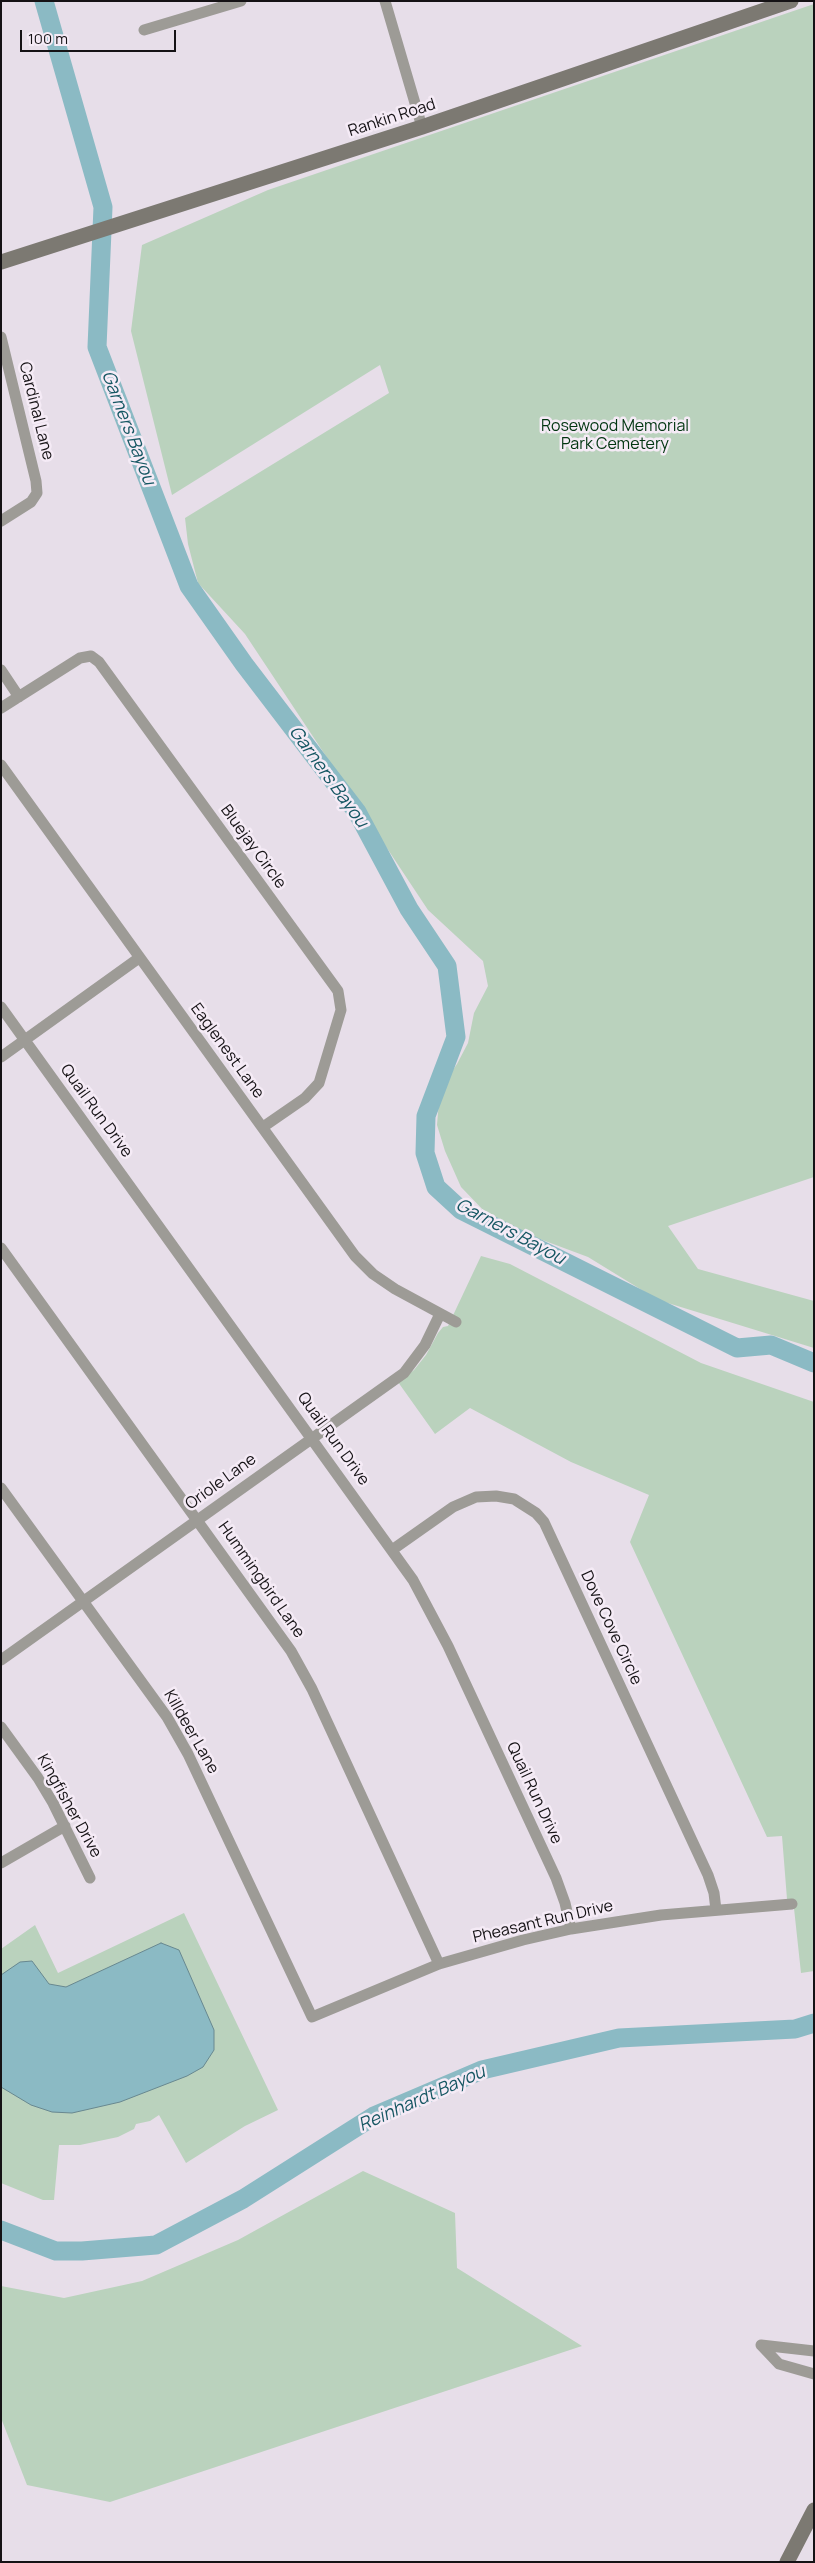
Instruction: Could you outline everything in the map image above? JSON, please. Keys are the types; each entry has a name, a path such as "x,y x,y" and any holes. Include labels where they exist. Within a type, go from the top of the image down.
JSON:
{"street":[{"path":"144,30 240,1"},
{"path":"385,1 422,127"},
{"name":"Rankin Road","path":"1,262 422,127 791,1"},
{"name":"Cardinal Lane","path":"1,337 36,481 37,493 31,502 1,521"},
{"name":"Bluejay Circle","path":"19,697 80,658 91,656 99,662 338,991 341,1010 319,1084 305,1098 262,1127"},
{"path":"1,670 19,697 1,708"},
{"name":"Eaglenest Lane","path":"1,766 356,1256 394,1290 456,1322"},
{"path":"1,1057 139,958"},
{"name":"Quail Run Drive","path":"1,1007 413,1580 448,1646 556,1878 565,1903 571,1929"},
{"name":"Hummingbird Lane","path":"1,1248 291,1651 312,1689 439,1964"},
{"name":"Oriole Lane","path":"1,1660 311,1437 404,1373 425,1345 440,1314"},
{"name":"Killdeer Lane","path":"1,1488 167,1717 188,1754 312,2017"},
{"name":"Dove Cove Circle","path":"392,1550 453,1507 476,1497 496,1496 514,1499 536,1512 544,1522 708,1875 714,1894 716,1910"},
{"name":"Kingfisher Drive","path":"1,1727 38,1778 65,1826 90,1878"},
{"path":"1,1863 65,1826"},
{"name":"Pheasant Run Drive","path":"312,2017 439,1964 523,1940 571,1929 661,1915 792,1904"},
{"path":"814,2351 761,2345 779,2364 814,2374"},
{"path":"787,2562 814,2510"}],"green space":[{"name":"Rosewood Memorial Park Cemetery","path":"814,4 814,1177 668,1226 698,1269 814,1301 814,1348 658,1300 588,1257 513,1229 487,1214 461,1187 445,1151 437,1125 440,1089 457,1064 468,1043 474,1013 488,986 483,961 428,910 245,634 198,583 188,544 185,518 389,393 380,365 172,495 131,331 142,245 268,190"},
{"path":"481,1256 510,1264 701,1363 814,1402 814,1971 801,1973 793,1899 787,1899 782,1836 767,1837 630,1542 649,1495 571,1462 470,1408 435,1434 398,1382 414,1370 426,1355 438,1333 443,1327 448,1326"},
{"path":"184,1913 278,2110 245,2126 186,2163 159,2115 150,2121 136,2124 134,2129 118,2137 80,2145 59,2145 54,2200 43,2200 1,2183 1,1949 35,1925 58,1973"},
{"path":"363,2171 455,2213 457,2268 582,2346 110,2502 27,2485 1,2418 1,2286 64,2298 142,2281 238,2240"}],"water":[{"path":"161,1943 179,1950 214,2030 214,2050 203,2067 187,2076 120,2102 72,2113 52,2112 31,2105 1,2087 1,1975 20,1962 32,1961 49,1984 66,1987"}],"waterway":[{"name":"Garners Bayou","path":"44,1 103,207 97,347 189,586 244,664 357,812 409,909 447,966 456,1037 426,1116 425,1153 436,1187 461,1210 737,1348 771,1345 814,1363"},
{"name":"Reinhardt Bayou","path":"1,2230 56,2251 82,2251 156,2245 243,2199 374,2116 482,2070 619,2038 795,2029 814,2023"}]}
